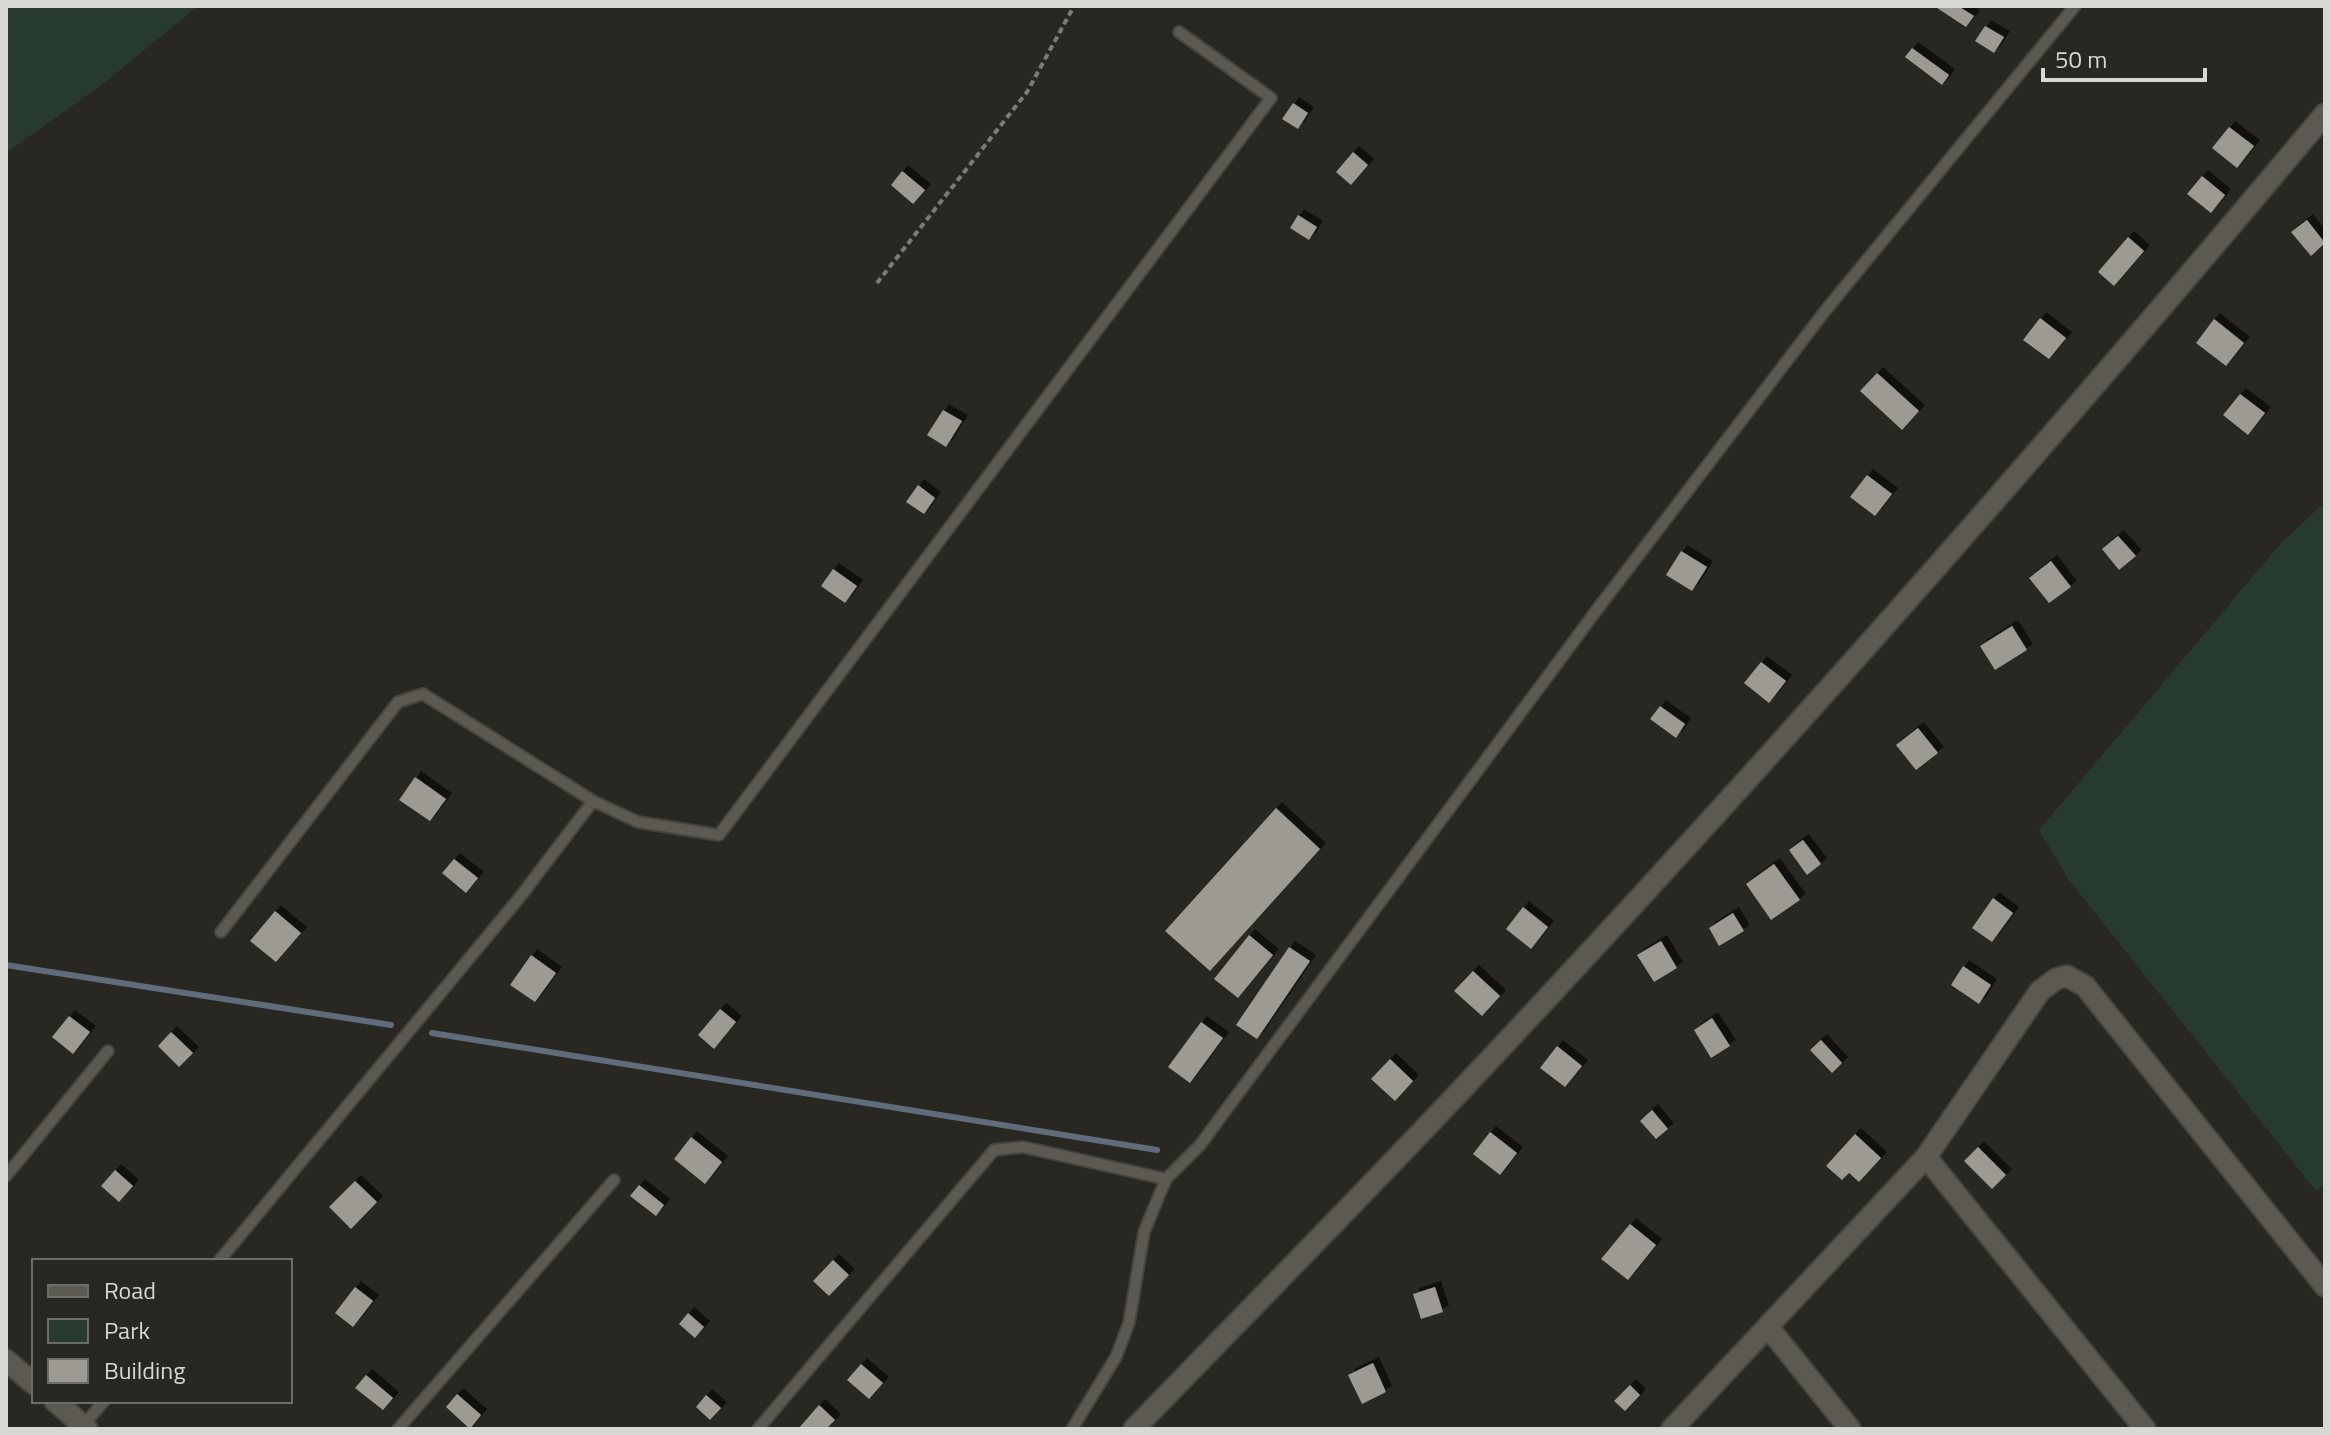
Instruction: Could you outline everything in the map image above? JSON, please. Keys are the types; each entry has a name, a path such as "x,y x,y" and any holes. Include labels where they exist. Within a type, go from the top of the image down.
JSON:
{"street":[{"path":"1134,1429 1481,1070 1687,844 2118,361 2325,114"},
{"path":"1672,1429 1926,1157 2040,991 2056,979 2067,976 2085,986 2325,1286"},
{"path":"1926,1157 2145,1429"},
{"path":"1768,1327 1850,1429"},
{"path":"6,1360 32,1382"},
{"path":"57,1403 84,1428"}],"lane":[{"path":"1072,1429 1116,1357 1129,1323 1144,1232 1166,1179 1200,1145 1602,603 1825,311 2075,6"},
{"path":"221,932 398,702 423,694 593,801 638,822 719,835 1271,98 1179,32"},
{"path":"221,1259 520,897 593,801"},
{"path":"6,1176 108,1051"},
{"path":"758,1429 994,1150 1023,1147 1166,1179"},
{"path":"398,1429 614,1180"},
{"path":"84,1428 103,1403"}],"path":[{"path":"877,283 1027,92 1074,6"}],"green space":[{"path":"6,6 198,6 103,84 6,153"},
{"path":"2325,502 2325,1184 2316,1191 2069,880 2039,830 2281,543"}],"building":[{"path":"1934,6 1958,6 1974,16 1966,27"},
{"path":"1985,26 2004,37 1994,53 1975,41"},
{"path":"1912,48 1949,75 1942,85 1905,57"},
{"path":"1293,103 1308,113 1298,129 1282,119"},
{"path":"2229,127 2254,146 2237,168 2212,148"},
{"path":"1353,152 1368,165 1351,185 1336,172"},
{"path":"902,171 925,190 913,204 891,185"},
{"path":"2202,176 2225,195 2211,213 2187,194"},
{"path":"1298,215 1317,227 1309,240 1290,228"},
{"path":"2307,220 2325,243 2311,256 2291,232"},
{"path":"2128,237 2144,251 2114,286 2098,272"},
{"path":"2040,318 2066,338 2049,359 2023,340"},
{"path":"2214,319 2244,343 2226,366 2196,343"},
{"path":"1877,373 1919,411 1902,430 1860,391"},
{"path":"2240,394 2265,413 2248,435 2223,415"},
{"path":"943,410 962,421 946,447 927,435"},
{"path":"1867,475 1892,494 1875,516 1850,497"},
{"path":"918,485 935,498 924,514 906,502"},
{"path":"2118,536 2136,556 2119,570 2102,549"},
{"path":"1681,551 1707,567 1692,591 1666,575"},
{"path":"2051,561 2071,587 2049,603 2029,578"},
{"path":"833,569 857,586 845,603 821,586"},
{"path":"2012,626 2027,650 1995,670 1980,646"},
{"path":"1761,662 1786,681 1769,703 1744,683"},
{"path":"1660,706 1685,724 1676,738 1650,719"},
{"path":"1918,728 1938,753 1916,770 1896,745"},
{"path":"415,777 446,799 430,821 399,800"},
{"path":"1276,808 1320,849 1210,971 1165,931"},
{"path":"1803,840 1821,864 1807,875 1789,850"},
{"path":"454,859 478,878 466,893 442,873"},
{"path":"1774,864 1800,900 1771,920 1746,884"},
{"path":"1993,898 2013,913 1992,942 1972,928"},
{"path":"1523,907 1548,927 1531,949 1506,929"},
{"path":"275,911 301,933 276,962 250,941"},
{"path":"1733,913 1744,931 1719,946 1709,928"},
{"path":"1249,935 1273,955 1238,998 1214,979"},
{"path":"1661,941 1677,968 1654,982 1637,955"},
{"path":"1289,947 1310,961 1257,1039 1236,1025"},
{"path":"531,955 556,973 535,1002 510,985"},
{"path":"1963,966 1991,985 1979,1004 1951,985"},
{"path":"1473,971 1500,996 1482,1016 1454,991"},
{"path":"720,1009 736,1022 714,1049 698,1035"},
{"path":"69,1016 90,1032 73,1054 52,1037"},
{"path":"1712,1018 1730,1046 1711,1058 1694,1030"},
{"path":"1201,1022 1223,1038 1190,1083 1168,1067"},
{"path":"171,1032 193,1053 179,1067 158,1046"},
{"path":"1821,1040 1842,1063 1832,1073 1810,1050"},
{"path":"1557,1046 1582,1066 1565,1087 1540,1068"},
{"path":"1390,1059 1413,1081 1395,1101 1371,1079"},
{"path":"1652,1110 1668,1129 1656,1139 1640,1121"},
{"path":"1490,1132 1517,1153 1500,1175 1473,1154"},
{"path":"1855,1134 1881,1158 1859,1182 1849,1173 1842,1180 1826,1166"},
{"path":"691,1137 722,1162 705,1184 674,1159"},
{"path":"1978,1147 2006,1175 1992,1189 1964,1161"},
{"path":"115,1170 133,1186 119,1202 101,1186"},
{"path":"355,1181 377,1202 351,1229 329,1207"},
{"path":"639,1185 664,1205 656,1216 630,1196"},
{"path":"1630,1224 1656,1245 1628,1280 1601,1259"},
{"path":"833,1260 849,1275 829,1296 813,1281"},
{"path":"355,1287 373,1301 353,1327 335,1313"},
{"path":"1435,1287 1443,1312 1421,1319 1413,1294"},
{"path":"688,1313 704,1327 695,1338 679,1324"},
{"path":"1373,1363 1386,1392 1362,1404 1348,1375"},
{"path":"861,1364 883,1383 869,1399 847,1380"},
{"path":"366,1375 393,1398 383,1410 355,1388"},
{"path":"1630,1385 1640,1395 1625,1411 1614,1401"},
{"path":"457,1394 481,1415 470,1429 446,1407"},
{"path":"706,1395 721,1408 710,1420 696,1407"},
{"path":"819,1405 835,1420 826,1429 798,1429"}],"waterway":[{"path":"6,965 391,1025"},
{"path":"432,1033 1157,1150"}]}
